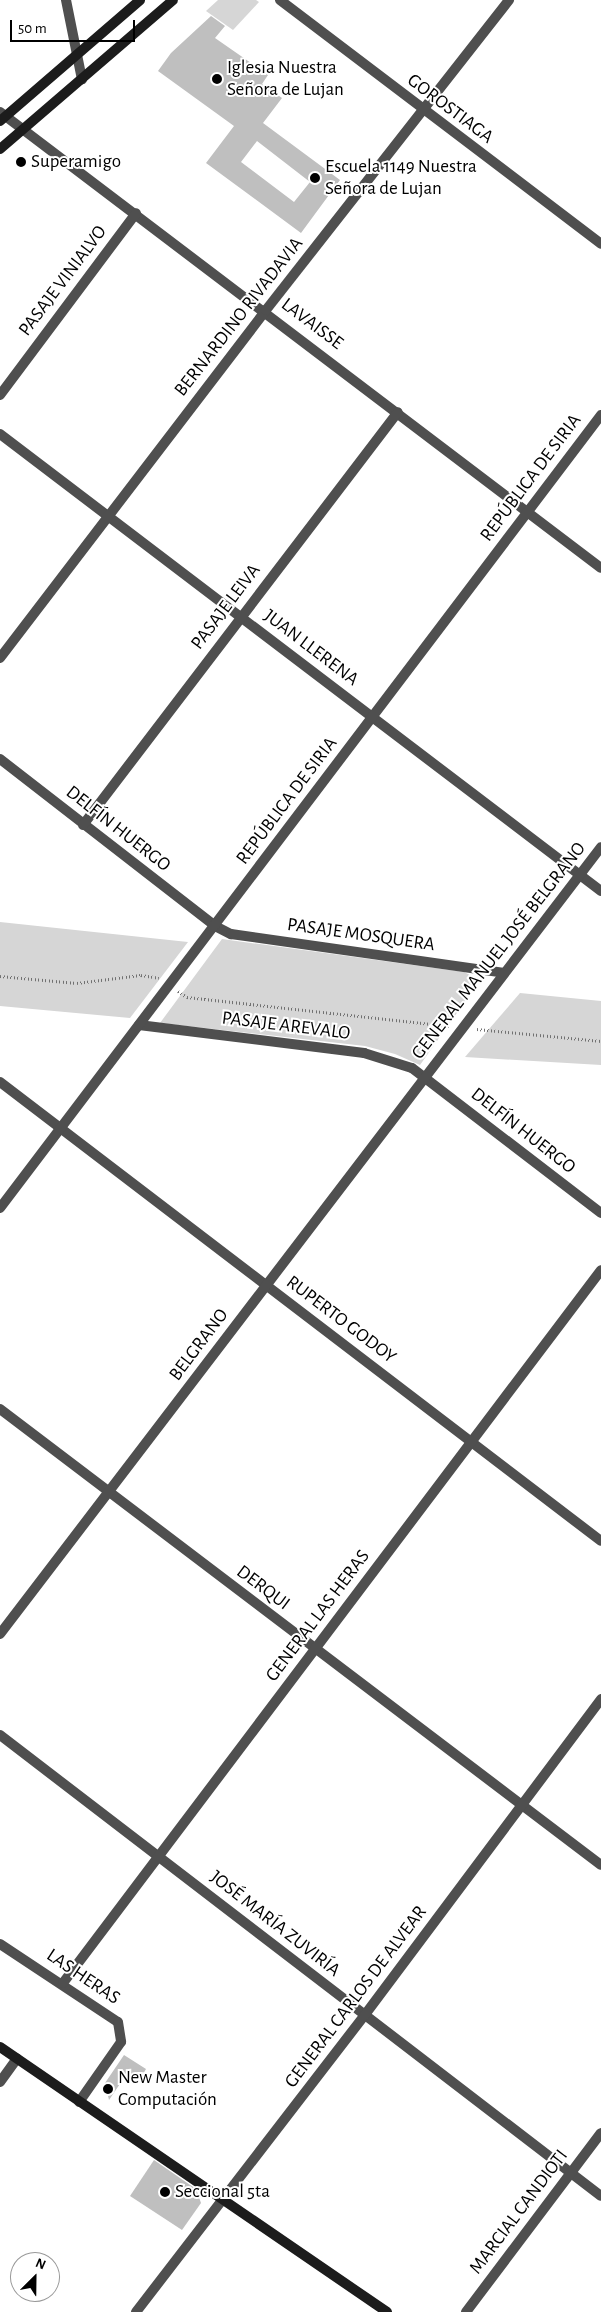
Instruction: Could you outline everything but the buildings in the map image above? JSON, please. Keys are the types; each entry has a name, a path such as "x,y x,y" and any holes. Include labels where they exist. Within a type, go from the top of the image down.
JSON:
{"main road":[{"path":"2,117 77,56 140,0"},
{"path":"0,149 173,0"},
{"path":"0,2048 387,2312"}],"street":[{"path":"66,0 82,79"},
{"name":"GOROSTIAGA","path":"280,0 424,112 601,244"},
{"name":"BERNARDINO RIVADAVIA","path":"0,658 266,310 424,112 509,0"},
{"name":"LAVAISSE","path":"2,117 23,129 266,310 601,568"},
{"name":"PASAJE VINIALVO","path":"0,395 136,213"},
{"name":"PASAJE LEIVA","path":"83,825 398,412"},
{"name":"REPÚBLICA DE SIRIA","path":"0,1208 601,415"},
{"name":"JUAN LLERENA","path":"0,434 601,891"},
{"name":"DELFÍN HUERGO","path":"0,759 215,926"},
{"name":"GENERAL MANUEL JOSÉ BELGRANO","path":"424,1076 601,846"},
{"name":"PASAJE MOSQUERA","path":"215,926 230,934 504,973"},
{"name":"PASAJE AREVALO","path":"139,1025 364,1053 412,1068 424,1076"},
{"name":"DELFÍN HUERGO","path":"424,1076 601,1213"},
{"name":"BELGRANO","path":"0,1634 267,1286 424,1076"},
{"path":"0,1082 60,1128"},
{"name":"RUPERTO GODOY","path":"60,1128 601,1541"},
{"name":"GENERAL LAS HERAS","path":"63,1983 157,1855 315,1650 601,1270"},
{"name":"DERQUI","path":"0,1409 315,1650 601,1865"},
{"name":"GENERAL CARLOS DE ALVEAR","path":"136,2312 364,2016 601,1699"},
{"name":"JOSÉ MARÍA ZUVIRÍA","path":"0,1735 601,2196"},
{"name":"LAS HERAS","path":"0,1944 63,1983 118,2022 121,2030 121,2042 79,2102"},
{"path":"0,2082 17,2059"},
{"name":"MARCIAL CANDIOTI","path":"466,2312 601,2132"}],"path":[{"path":"0,976 77,983 156,976 186,997 601,1041"}],"shaded area":[{"path":"218,0 256,0 259,2 233,30 206,11"},
{"path":"0,922 188,942 130,1018 0,1006"},
{"path":"222,939 464,972 472,976 476,986 420,1065 395,1054 365,1046 160,1023"},
{"path":"520,993 601,1001 601,1065 465,1057"}],"place":[{"name":"Iglesia Nuestra Señora de Lujan","path":"217,79"},
{"name":"Superamigo","path":"21,162"},
{"name":"Escuela 1149 Nuestra Señora de Lujan","path":"315,178"},
{"name":"New Master Computación","path":"108,2089"},
{"name":"Seccional 5ta","path":"165,2192"}]}
